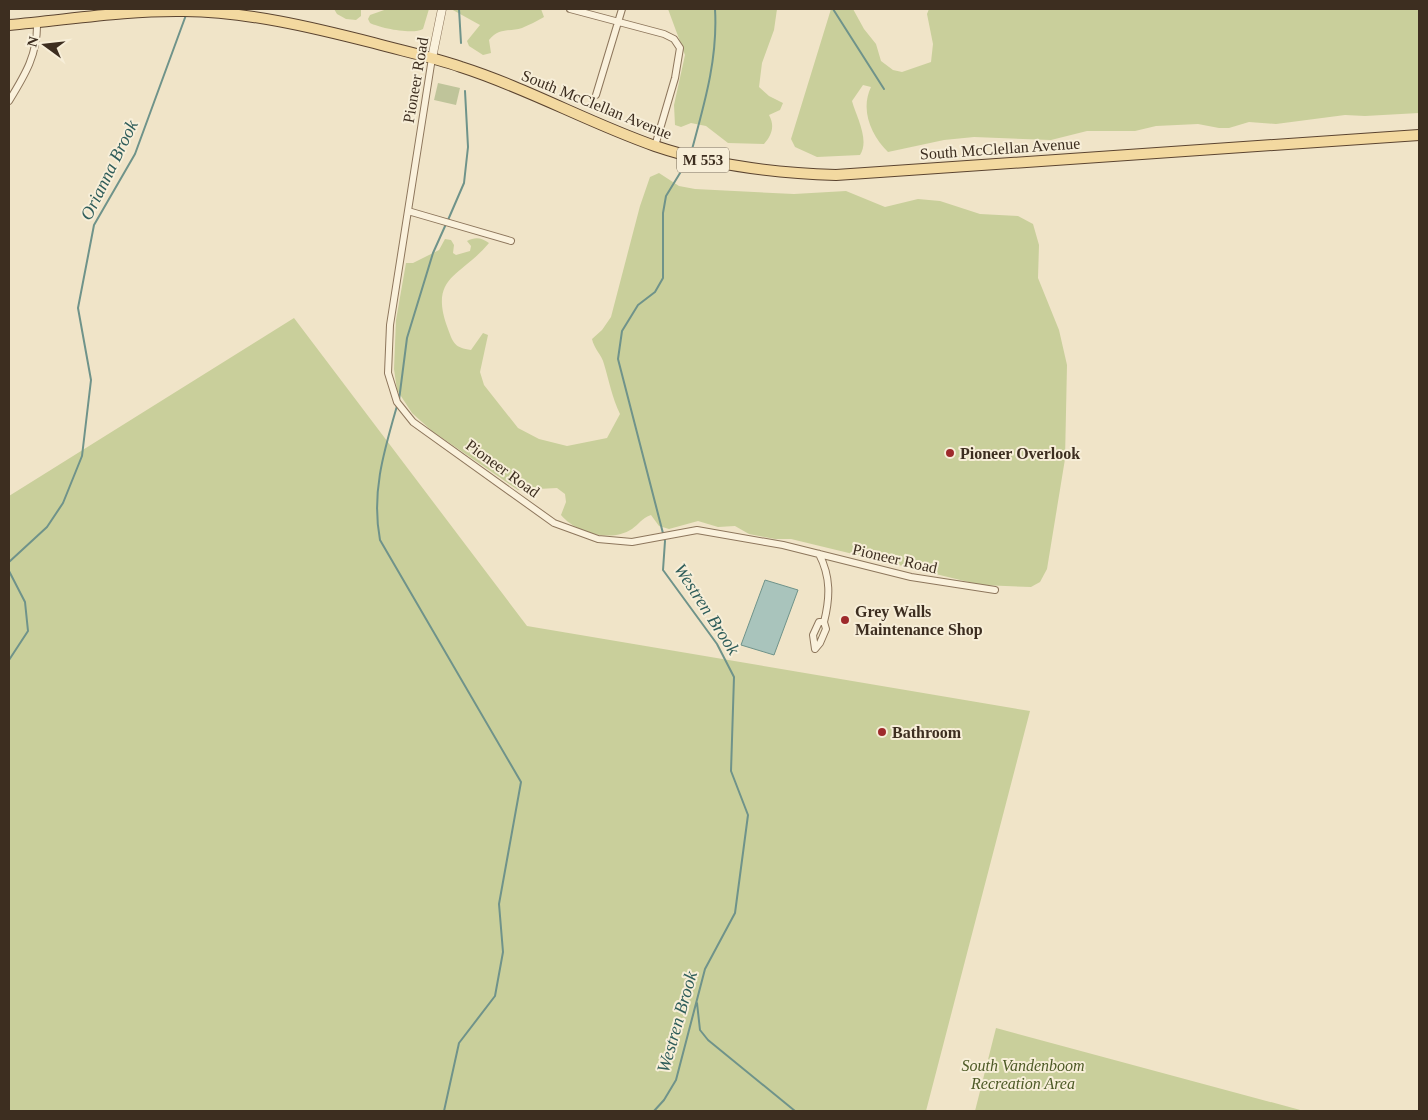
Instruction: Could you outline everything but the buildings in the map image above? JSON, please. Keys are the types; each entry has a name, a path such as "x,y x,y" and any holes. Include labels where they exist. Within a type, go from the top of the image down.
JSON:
{"main road":[{"name":"South McClellan Avenue","path":"9,24 123,14 184,11 248,15 306,26 432,58 510,84 655,146 728,166 773,172 836,174 1419,135"}],"street":[{"name":"Pioneer Road","path":"442,9 432,58 390,325 388,373 397,402 413,422 554,523 598,539 632,542 697,530 782,545 911,577 995,590"},
{"path":"570,9 664,34 674,39 680,48 675,78 655,146"},
{"path":"596,95 622,9"},
{"path":"9,101 29,68 37,36 36,22"},
{"path":"408,211 512,241"},
{"path":"819,554 829,582 829,602 824,622"}],"green space":[{"path":"334,9 361,9 361,16 356,20 346,19 337,14"},
{"path":"387,9 429,9 423,29 418,31 389,29 370,23 368,19 370,15"},
{"path":"451,9 541,9 544,17 522,28 497,33 489,40 491,53 483,55 469,46 467,41 480,25"},
{"path":"668,9 777,9 774,30 762,63 759,87 769,96 783,103 780,110 769,115 772,130 764,144 728,143 706,126 691,123 681,127 675,125 674,105 685,55"},
{"path":"831,9 853,9 864,29 876,44 881,61 893,70 902,72 931,62 933,44 927,14 929,9 1419,9 1419,113 1365,116 1345,115 1276,124 1249,122 1229,128 1198,124 1156,126 1135,131 1087,131 1051,140 974,137 944,140 888,152 877,138 869,122 867,104 871,87 863,85 852,101 863,135 863,149 860,155 817,157 795,147 791,139"},
{"path":"438,83 460,88 456,105 434,100"},
{"path":"659,173 679,186 695,189 794,194 846,191 885,207 918,199 940,201 980,214 1018,216 1033,224 1039,245 1038,278 1059,330 1067,365 1065,459 1047,569 1040,582 1031,587 981,585 791,539 775,539 749,534 735,526 718,527 698,521 669,529 659,526 651,515 624,533 614,535 594,534 575,527 561,515 566,502 565,494 557,488 518,490 432,431 412,413 397,390 394,369 396,320 406,263 413,263 439,250 445,239 451,240 454,245 453,253 456,255 470,251 471,246 467,241 478,238 489,243 451,279 445,287 442,298 443,311 453,341 461,348 471,350 483,333 488,335 480,372 484,385 518,428 539,439 567,446 607,438 620,414 603,361 592,339 602,330 611,317 640,206 650,177"},
{"path":"294,318 527,626 1030,711 926,1111 9,1111 9,496"},
{"name":"South Vandenboom Recreation Area","path":"996,1028 1304,1111 975,1111"}],"water":[{"path":"765,580 798,590 774,655 741,645"}],"waterway":[{"path":"459,9 461,43"},
{"name":"Westren Brook","path":"691,153 709,82 714,46 715,9"},
{"path":"833,9 884,89"},
{"name":"Orianna Brook","path":"9,562 47,527 63,503 82,456 91,380 78,308 94,225 135,154 186,15"},
{"path":"448,220 464,183 468,147 465,91"},
{"name":"Westren Brook","path":"654,1111 664,1100 676,1080 705,969 735,913 748,815 731,771 734,677 717,644 663,570 665,541 618,359 622,331 638,305 655,292 663,278 663,213 666,196 688,160"},
{"path":"399,400 407,338 433,253 446,224"},
{"path":"397,406 380,472 377,506 380,540 521,782 499,904 503,952 495,996 459,1043 444,1111"},
{"path":"9,571 25,602 28,631 9,660"},
{"path":"697,1003 700,1030 708,1040 795,1111"}],"place":[{"name":"Pioneer Overlook","path":"950,453"},
{"name":"Grey Walls Maintenance Shop","path":"845,620"},
{"name":"Bathroom","path":"882,732"}]}
